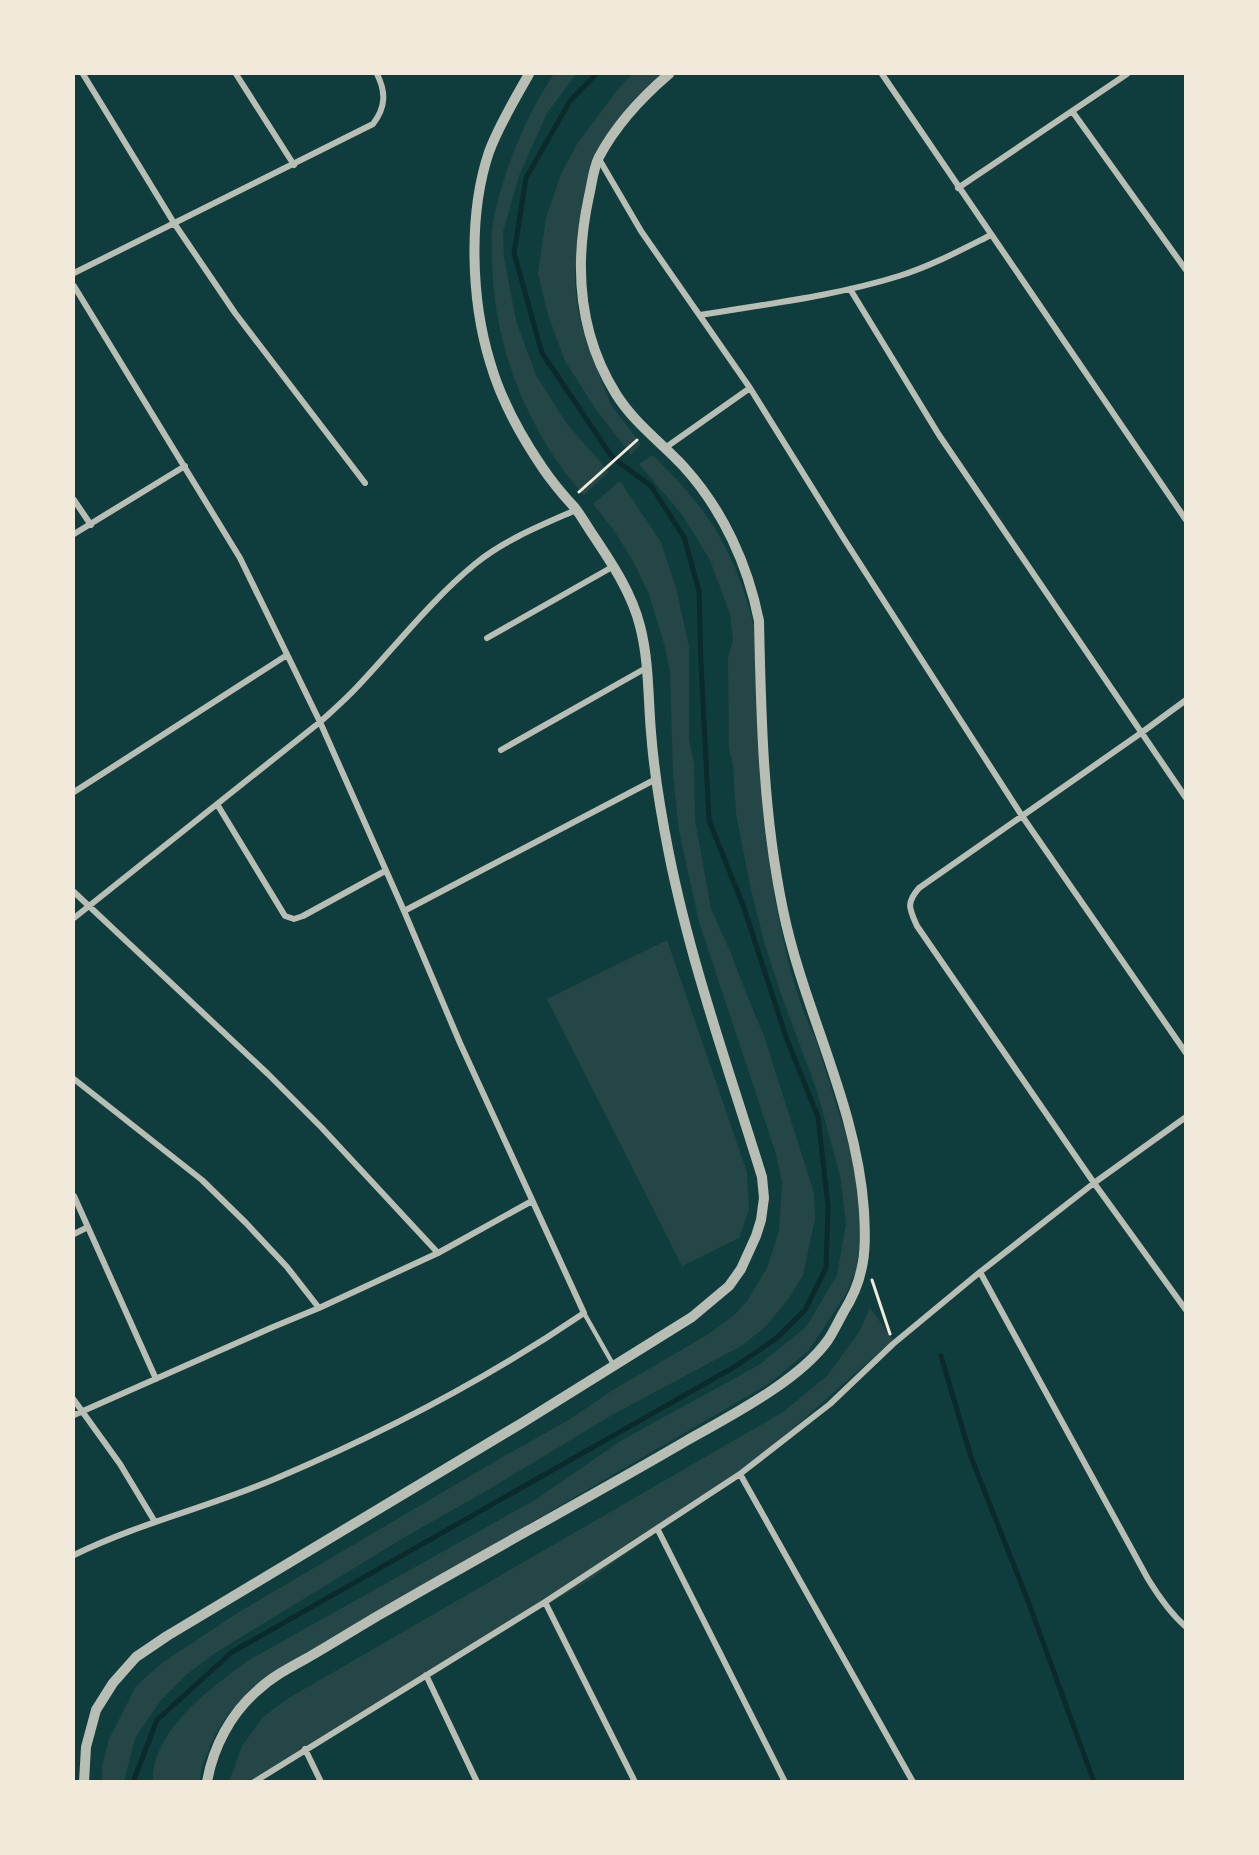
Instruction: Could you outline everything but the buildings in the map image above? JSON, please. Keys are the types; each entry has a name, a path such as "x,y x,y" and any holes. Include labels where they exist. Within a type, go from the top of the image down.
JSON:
{"street":[{"path":"83,74 174,223 235,313 365,483"},
{"path":"236,74 294,165"},
{"path":"74,273 373,124 380,116 385,97 377,74"},
{"path":"84,1782 86,1747 96,1710 113,1683 136,1657 692,1317 729,1286 741,1269 760,1220 764,1198 762,1177 691,948 669,855 656,779 641,628 629,595 614,566 576,510 552,481 517,428 490,363 478,308 474,234 478,198 488,154 529,74"},
{"path":"207,1782 212,1758 219,1743 240,1708 260,1687 441,1579 598,1492 763,1396 814,1356 827,1341 854,1294 861,1274 865,1225 862,1185 852,1130 798,965 782,908 771,837 765,770 759,621 755,599 731,536 711,502 685,468 643,427 617,396 600,362 586,324 580,257 585,213 598,159 627,115 669,74"},
{"path":"882,74 1185,520"},
{"path":"958,188 1126,74"},
{"path":"1072,111 1185,270"},
{"path":"598,159 641,231 750,388 1022,816 1185,1053"},
{"path":"700,315 850,290 941,260 991,235"},
{"path":"74,286 240,558 320,722 460,1043 584,1313 534,1347 438,1403 372,1436 276,1479 190,1512 104,1540 74,1555"},
{"path":"850,290 939,435 1185,798"},
{"path":"665,448 750,388"},
{"path":"74,534 185,466"},
{"path":"74,500 91,525"},
{"path":"74,918 320,722 355,689 426,610 476,564 495,549 576,510"},
{"path":"487,638 614,566"},
{"path":"74,792 287,654"},
{"path":"501,750 646,668"},
{"path":"1185,700 919,888 909,903 917,926 1094,1183 1185,1310"},
{"path":"404,911 656,779"},
{"path":"217,804 285,916 294,919 303,916 385,871"},
{"path":"74,892 268,1074 322,1128 438,1253"},
{"path":"74,1079 202,1180 260,1237 319,1308"},
{"path":"254,1782 545,1602 658,1530 740,1474 830,1404 893,1344 980,1272 1094,1183 1185,1117"},
{"path":"74,1196 156,1378"},
{"path":"74,1415 319,1308 438,1253 532,1201"},
{"path":"74,1234 88,1227"},
{"path":"980,1272 1148,1579 1174,1618 1185,1627"},
{"path":"74,1400 120,1464 155,1522"},
{"path":"740,1474 913,1782"},
{"path":"658,1530 785,1782"},
{"path":"545,1602 635,1782"},
{"path":"426,1675 477,1782"},
{"path":"305,1749 321,1782"}],"lane":[{"path":"584,1313 614,1366"}],"path":[{"path":"576,496 639,438"},
{"path":"871,1278 893,1344"}],"shaded area":[{"path":"554,74 576,74 547,113 519,176 503,232 504,257 516,321 536,375 567,424 609,472 584,495 564,470 530,415 506,353 498,321 494,289 492,233 501,191 515,149 533,108"},
{"path":"632,74 667,74 625,115 582,204 575,281 578,311 586,341 611,405 641,444 631,455 595,408 565,361 548,315 538,273 546,218 561,174 577,144"},
{"path":"653,455 686,490 713,525 744,591 754,626 758,738 773,887 794,982 815,1037 852,1154 858,1185 860,1244 856,1271 846,1294 809,1350 770,1383 268,1676 231,1710 224,1720 212,1741 201,1771 200,1781 153,1781 155,1762 173,1728 202,1697 234,1671 249,1660 535,1500 622,1440 759,1365 806,1327 837,1275 846,1224 840,1175 816,1088 765,945 736,814 733,765 729,749 728,658 733,640 730,614 710,560 683,516 639,464"},
{"path":"620,481 661,542 676,588 689,647 689,740 694,764 695,820 711,909 764,1036 814,1193 815,1219 803,1275 789,1298 765,1327 743,1345 612,1415 410,1534 212,1655 186,1675 161,1700 135,1738 124,1781 102,1781 102,1766 109,1739 136,1686 162,1663 239,1612 567,1421 616,1388 707,1335 733,1316 747,1301 767,1268 779,1231 782,1182 776,1154 699,922 679,831 673,774 670,671 665,647 649,594 633,561 613,529 593,504"},
{"path":"667,940 747,1172 749,1210 739,1238 682,1266 547,999"},
{"path":"870,1308 893,1340 742,1470 591,1579 249,1781 230,1779 242,1746 263,1717 287,1699 783,1412 827,1376 859,1332"}],"waterway":[{"path":"133,1782 157,1720 232,1652 736,1366 778,1337 805,1310 826,1268 828,1206 818,1117 786,1037 744,908 709,820 699,591 684,537 651,486 612,457 542,353 514,253 526,178 570,101 596,74"},
{"path":"941,1356 971,1457 1028,1601 1094,1782"}]}
